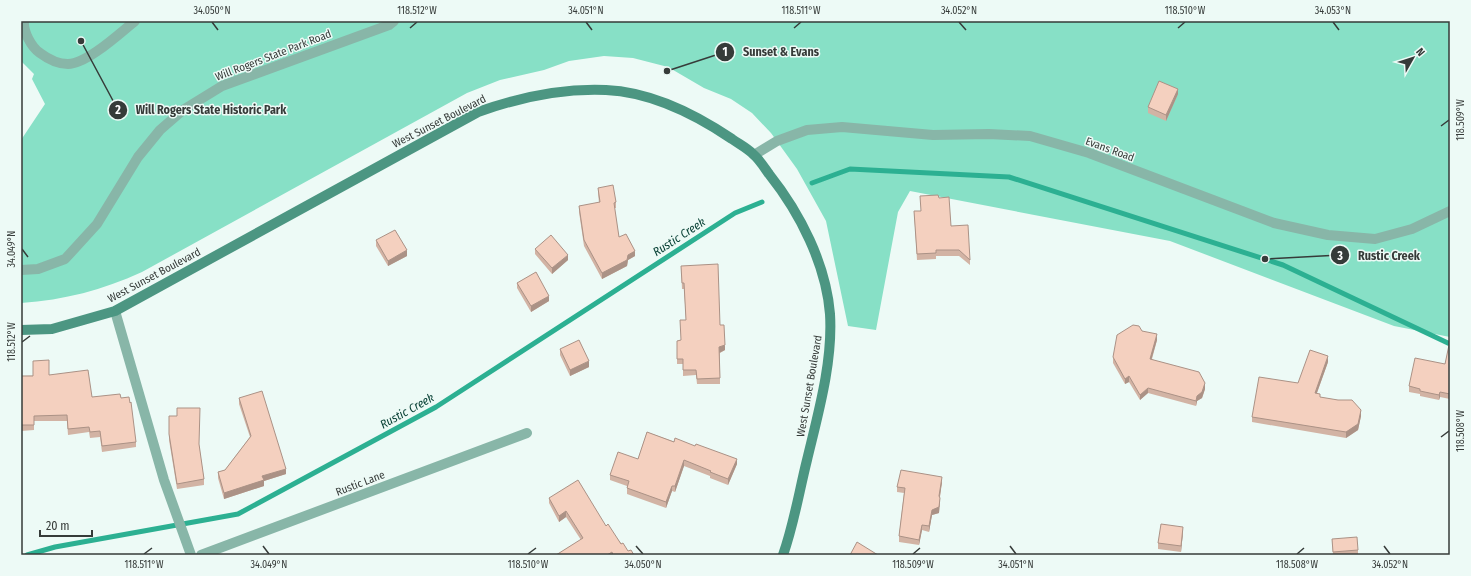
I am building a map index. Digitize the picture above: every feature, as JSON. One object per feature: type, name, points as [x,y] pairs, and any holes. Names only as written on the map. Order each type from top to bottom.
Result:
[{"type":"main road","name":"West Sunset Boulevard","points":[[21,330],[52,329],[115,311],[478,112],[508,101],[550,92],[607,90],[635,94],[668,104],[696,116],[754,155],[782,190],[796,211],[818,262],[827,292],[831,335],[827,367],[791,533],[783,555]]},
{"type":"street","points":[[24,21],[24,28],[36,50],[49,60],[69,64],[90,56],[135,21]]},
{"type":"street","name":"Will Rogers State Park Road","points":[[21,270],[38,270],[65,259],[97,224],[138,157],[160,130],[183,110],[222,86],[389,25],[394,21]]},
{"type":"street","name":"Evans Road","points":[[754,155],[777,141],[808,130],[842,127],[933,135],[989,134],[1030,136],[1089,153],[1274,223],[1328,235],[1375,239],[1412,228],[1450,211]]},
{"type":"street","points":[[115,311],[164,480],[191,555]]},
{"type":"street","name":"Rustic Lane","points":[[201,555],[527,433]]},
{"type":"green space","points":[[21,21],[1450,21],[1450,337],[1394,326],[1170,241],[910,191],[898,212],[876,330],[848,326],[826,221],[797,169],[771,133],[752,113],[731,99],[704,88],[668,67],[633,58],[604,56],[569,61],[544,70],[500,80],[467,93],[142,272],[98,289],[68,297],[21,303],[21,140],[45,104],[32,79],[34,74],[21,61]]},
{"type":"building","points":[[1159,81],[1178,89],[1166,115],[1148,107]]},
{"type":"building","points":[[613,185],[619,237],[626,234],[635,251],[628,255],[627,260],[602,273],[584,240],[579,206],[600,202],[598,188]]},
{"type":"building","points":[[938,195],[939,198],[949,197],[951,226],[968,225],[970,260],[959,250],[936,250],[936,253],[917,254],[914,211],[921,211],[920,196]]},
{"type":"building","points":[[395,230],[407,250],[388,261],[376,240]]},
{"type":"building","points":[[551,235],[568,255],[552,268],[535,249]]},
{"type":"building","points":[[718,264],[720,325],[724,325],[725,345],[719,347],[720,378],[697,379],[696,370],[683,370],[683,359],[677,359],[677,341],[681,340],[680,320],[686,320],[684,283],[682,283],[681,266]]},
{"type":"building","points":[[536,272],[549,296],[531,306],[517,283]]},
{"type":"building","points":[[1133,325],[1139,326],[1142,331],[1157,334],[1150,359],[1199,372],[1205,383],[1202,392],[1197,396],[1196,401],[1148,388],[1140,395],[1129,376],[1125,379],[1113,357],[1117,335]]},
{"type":"building","points":[[579,340],[589,361],[570,370],[560,349]]},
{"type":"building","points":[[1449,345],[1450,394],[1440,392],[1439,395],[1420,391],[1420,389],[1409,386],[1415,358],[1445,364]]},
{"type":"building","points":[[1310,350],[1328,356],[1315,393],[1320,394],[1320,397],[1338,400],[1352,400],[1361,410],[1358,424],[1346,432],[1252,417],[1259,377],[1298,383]]},
{"type":"building","points":[[49,360],[49,375],[88,370],[92,397],[120,394],[121,398],[129,397],[130,403],[131,402],[136,442],[102,446],[100,431],[90,432],[89,427],[68,429],[67,415],[34,416],[34,425],[21,425],[21,376],[33,376],[33,361]]},
{"type":"building","points":[[262,391],[286,469],[262,476],[264,480],[224,493],[218,472],[225,470],[251,436],[239,398]]},
{"type":"building","points":[[177,408],[200,408],[199,444],[204,479],[177,484],[169,434],[169,416],[177,416]]},
{"type":"building","points":[[647,432],[674,442],[675,438],[695,446],[696,444],[737,459],[728,479],[684,460],[675,486],[672,486],[666,502],[627,488],[629,481],[610,475],[618,452],[638,459]]},
{"type":"building","points":[[901,470],[942,477],[939,507],[932,510],[929,526],[922,525],[919,540],[899,536],[905,488],[897,487]]},
{"type":"building","points":[[578,480],[606,526],[608,524],[621,544],[623,543],[628,551],[631,550],[634,555],[613,555],[612,552],[607,555],[556,555],[583,538],[566,511],[559,516],[549,498]]},
{"type":"building","points":[[1161,524],[1183,527],[1181,546],[1158,543]]},
{"type":"building","points":[[1357,537],[1358,550],[1333,552],[1332,539]]},
{"type":"building","points":[[857,542],[878,555],[850,555]]},
{"type":"waterway","name":"Rustic Creek","points":[[812,183],[850,169],[1009,177],[1283,265],[1450,344]]},
{"type":"waterway","name":"Rustic Creek","points":[[27,555],[55,547],[238,514],[436,407],[735,213],[762,202]]},
{"type":"place","name":"Will Rogers State Historic Park","points":[[81,41]]},
{"type":"place","name":"Sunset & Evans","points":[[667,71]]},
{"type":"place","name":"Rustic Creek","points":[[1265,259]]}]
